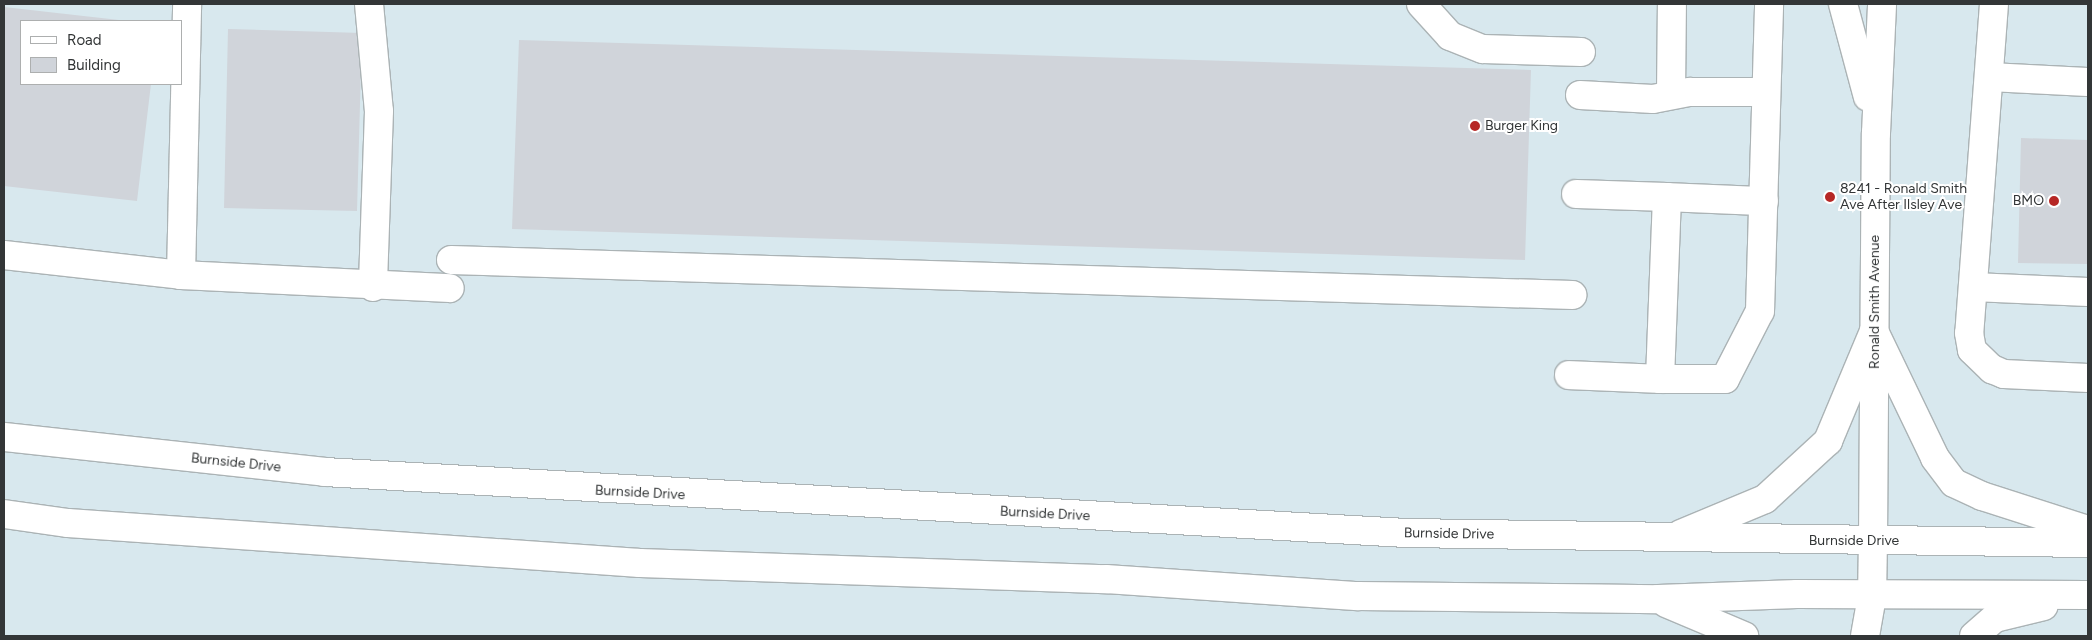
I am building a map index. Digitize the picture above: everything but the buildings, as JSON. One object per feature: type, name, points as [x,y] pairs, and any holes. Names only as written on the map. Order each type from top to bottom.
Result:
[{"type":"main road","points":[[181,276],[187,4]]},
{"type":"main road","points":[[368,4],[379,111],[373,287]]},
{"type":"main road","points":[[1422,4],[1450,36],[1483,49],[1581,52]]},
{"type":"main road","points":[[1670,94],[1672,4]]},
{"type":"main road","points":[[1569,375],[1660,379],[1725,379],[1760,311],[1769,4]]},
{"type":"main road","points":[[1843,4],[1853,29],[1876,133]]},
{"type":"main road","name":"Ronald Smith Avenue","points":[[1872,597],[1876,133],[1882,4]]},
{"type":"main road","points":[[1994,4],[1969,333],[1972,350],[1981,361],[2004,374],[2088,378]]},
{"type":"main road","points":[[1989,76],[2088,82]]},
{"type":"main road","points":[[1580,95],[1654,99],[1670,94],[1766,92]]},
{"type":"main road","points":[[1576,194],[1764,201]]},
{"type":"main road","points":[[1660,379],[1667,197]]},
{"type":"main road","points":[[4,255],[181,276],[373,287],[450,288]]},
{"type":"main road","points":[[451,260],[1572,295]]},
{"type":"main road","points":[[1973,287],[2088,292]]},
{"type":"main road","points":[[1874,331],[1935,458],[1954,483],[1982,496],[2088,530]]},
{"type":"main road","points":[[1670,539],[1765,499],[1828,441],[1874,331]]},
{"type":"main road","name":"Burnside Drive","points":[[4,437],[325,472],[589,490],[1405,534],[1670,539],[2088,543]]},
{"type":"main road","points":[[4,514],[68,523],[640,563],[1106,579],[1358,596],[1658,599],[1797,594],[1872,597],[2088,595]]},
{"type":"main road","points":[[1974,636],[1995,618],[2088,595]]},
{"type":"main road","points":[[1865,636],[1872,597]]},
{"type":"main road","points":[[1872,597],[1878,636]]},
{"type":"main road","points":[[1658,599],[1744,636]]},
{"type":"shaded area","points":[[4,4],[2088,4],[2088,636],[4,636]]},
{"type":"place","name":"Burger King","points":[[1475,126]]},
{"type":"place","name":"8241 - Ronald Smith Ave After Ilsley Ave","points":[[1830,197]]},
{"type":"place","name":"BMO","points":[[2054,201]]}]
